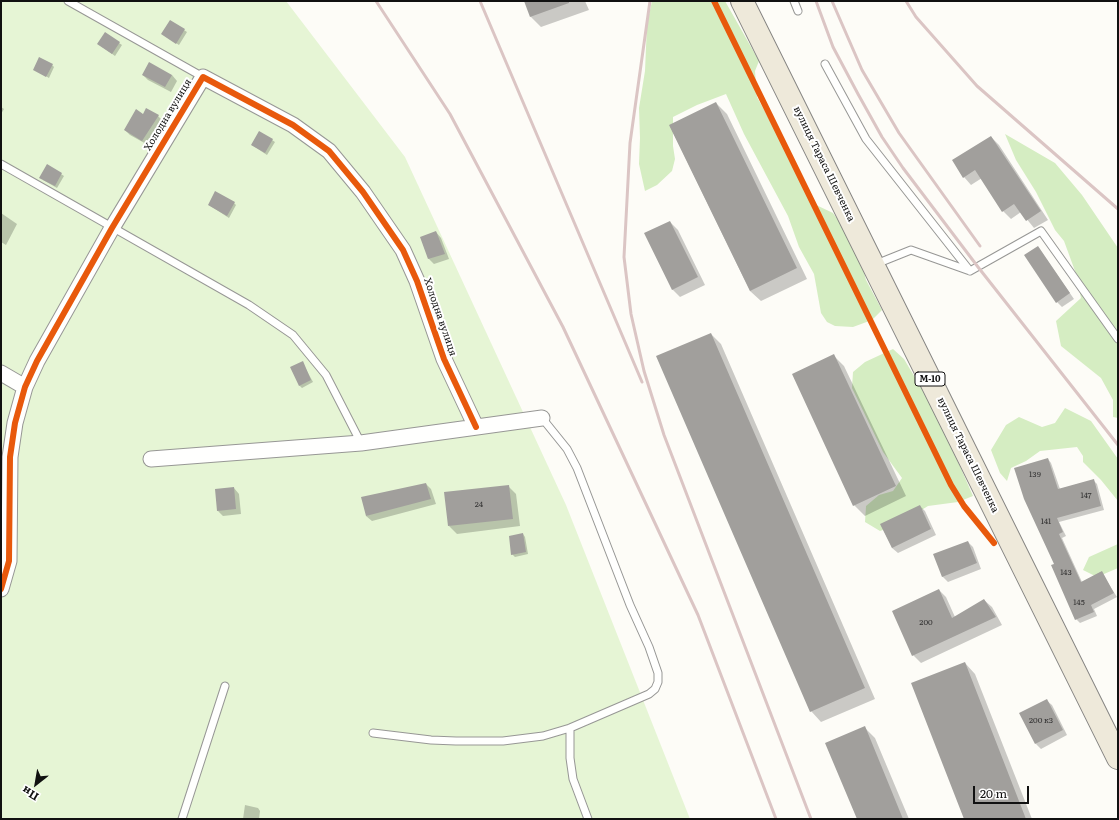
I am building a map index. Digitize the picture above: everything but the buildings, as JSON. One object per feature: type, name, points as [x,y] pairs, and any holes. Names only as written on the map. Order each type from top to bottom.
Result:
[{"type":"main road","name":"вулиця Тараса Шевченка","points":[[742,1],[1118,758]]},
{"type":"street","name":"Холодна вулиця","points":[[1,589],[9,561],[6,531],[10,457],[15,424],[25,387],[112,228],[203,77],[293,125],[329,151],[363,192],[403,250],[417,281],[444,360],[476,427]]},
{"type":"street","points":[[1,373],[25,387]]},
{"type":"street","points":[[151,459],[361,443],[542,418]]},
{"type":"lane","points":[[68,1],[203,77]]},
{"type":"lane","points":[[794,1],[798,11]]},
{"type":"lane","points":[[825,64],[866,139],[970,271]]},
{"type":"lane","points":[[1,164],[249,305],[293,335],[326,375],[361,443]]},
{"type":"lane","points":[[874,265],[911,250],[970,271],[1041,231],[1118,339]]},
{"type":"lane","points":[[373,733],[431,740],[503,741],[544,736],[570,728],[649,694],[655,689],[658,682],[658,673],[603,539],[577,468],[567,449],[542,418]]},
{"type":"lane","points":[[182,819],[225,686]]},
{"type":"lane","points":[[570,728],[570,758],[573,779],[588,819]]},
{"type":"green space","points":[[1,1],[286,1],[405,157],[566,505],[690,819],[1,819]]},
{"type":"green space","points":[[652,1],[725,1],[759,61],[755,71],[757,97],[786,150],[797,174],[814,204],[833,213],[858,248],[866,280],[882,310],[872,320],[853,327],[835,326],[827,322],[821,313],[814,274],[799,247],[788,216],[744,134],[726,94],[697,105],[673,117],[673,146],[675,159],[672,171],[657,185],[645,191],[639,164],[639,108],[645,71],[647,24]]},
{"type":"green space","points":[[1005,134],[1055,163],[1082,195],[1118,248],[1118,418],[1113,417],[1113,400],[1101,378],[1061,346],[1056,321],[1081,298],[1075,271],[1064,241],[1055,230],[1036,192],[1016,160]]},
{"type":"green space","points":[[893,349],[904,359],[926,396],[948,439],[973,496],[958,502],[928,506],[897,525],[880,531],[865,522],[866,506],[879,495],[893,491],[902,478],[883,452],[852,388],[853,372],[865,362]]},
{"type":"green space","points":[[1065,408],[1091,421],[1118,459],[1118,501],[1101,480],[1083,462],[1083,456],[1077,447],[1040,451],[1026,461],[1011,468],[1007,481],[1000,473],[991,450],[1006,425],[1019,417],[1042,427],[1055,423]]},
{"type":"green space","points":[[1118,544],[1118,568],[1097,577],[1083,570],[1089,557]]},
{"type":"railway","points":[[376,1],[450,114],[563,327],[698,615],[776,819]]},
{"type":"railway","points":[[480,1],[642,382]]},
{"type":"railway","points":[[650,1],[630,143],[624,257],[631,314],[644,371],[664,435],[811,819]]},
{"type":"railway","points":[[816,1],[833,47],[882,137],[903,168],[978,267],[1118,445]]},
{"type":"railway","points":[[832,1],[862,70],[899,133],[980,246]]},
{"type":"railway","points":[[906,1],[916,17],[977,86],[1118,209]]},
{"type":"cycle path","points":[[714,1],[951,485],[964,506],[994,543]]},
{"type":"cycle path","points":[[1,589],[9,561],[10,457],[15,423],[25,387],[37,361],[112,228],[203,77],[293,125],[329,151],[363,192],[403,250],[417,281],[444,359],[476,427]]}]
